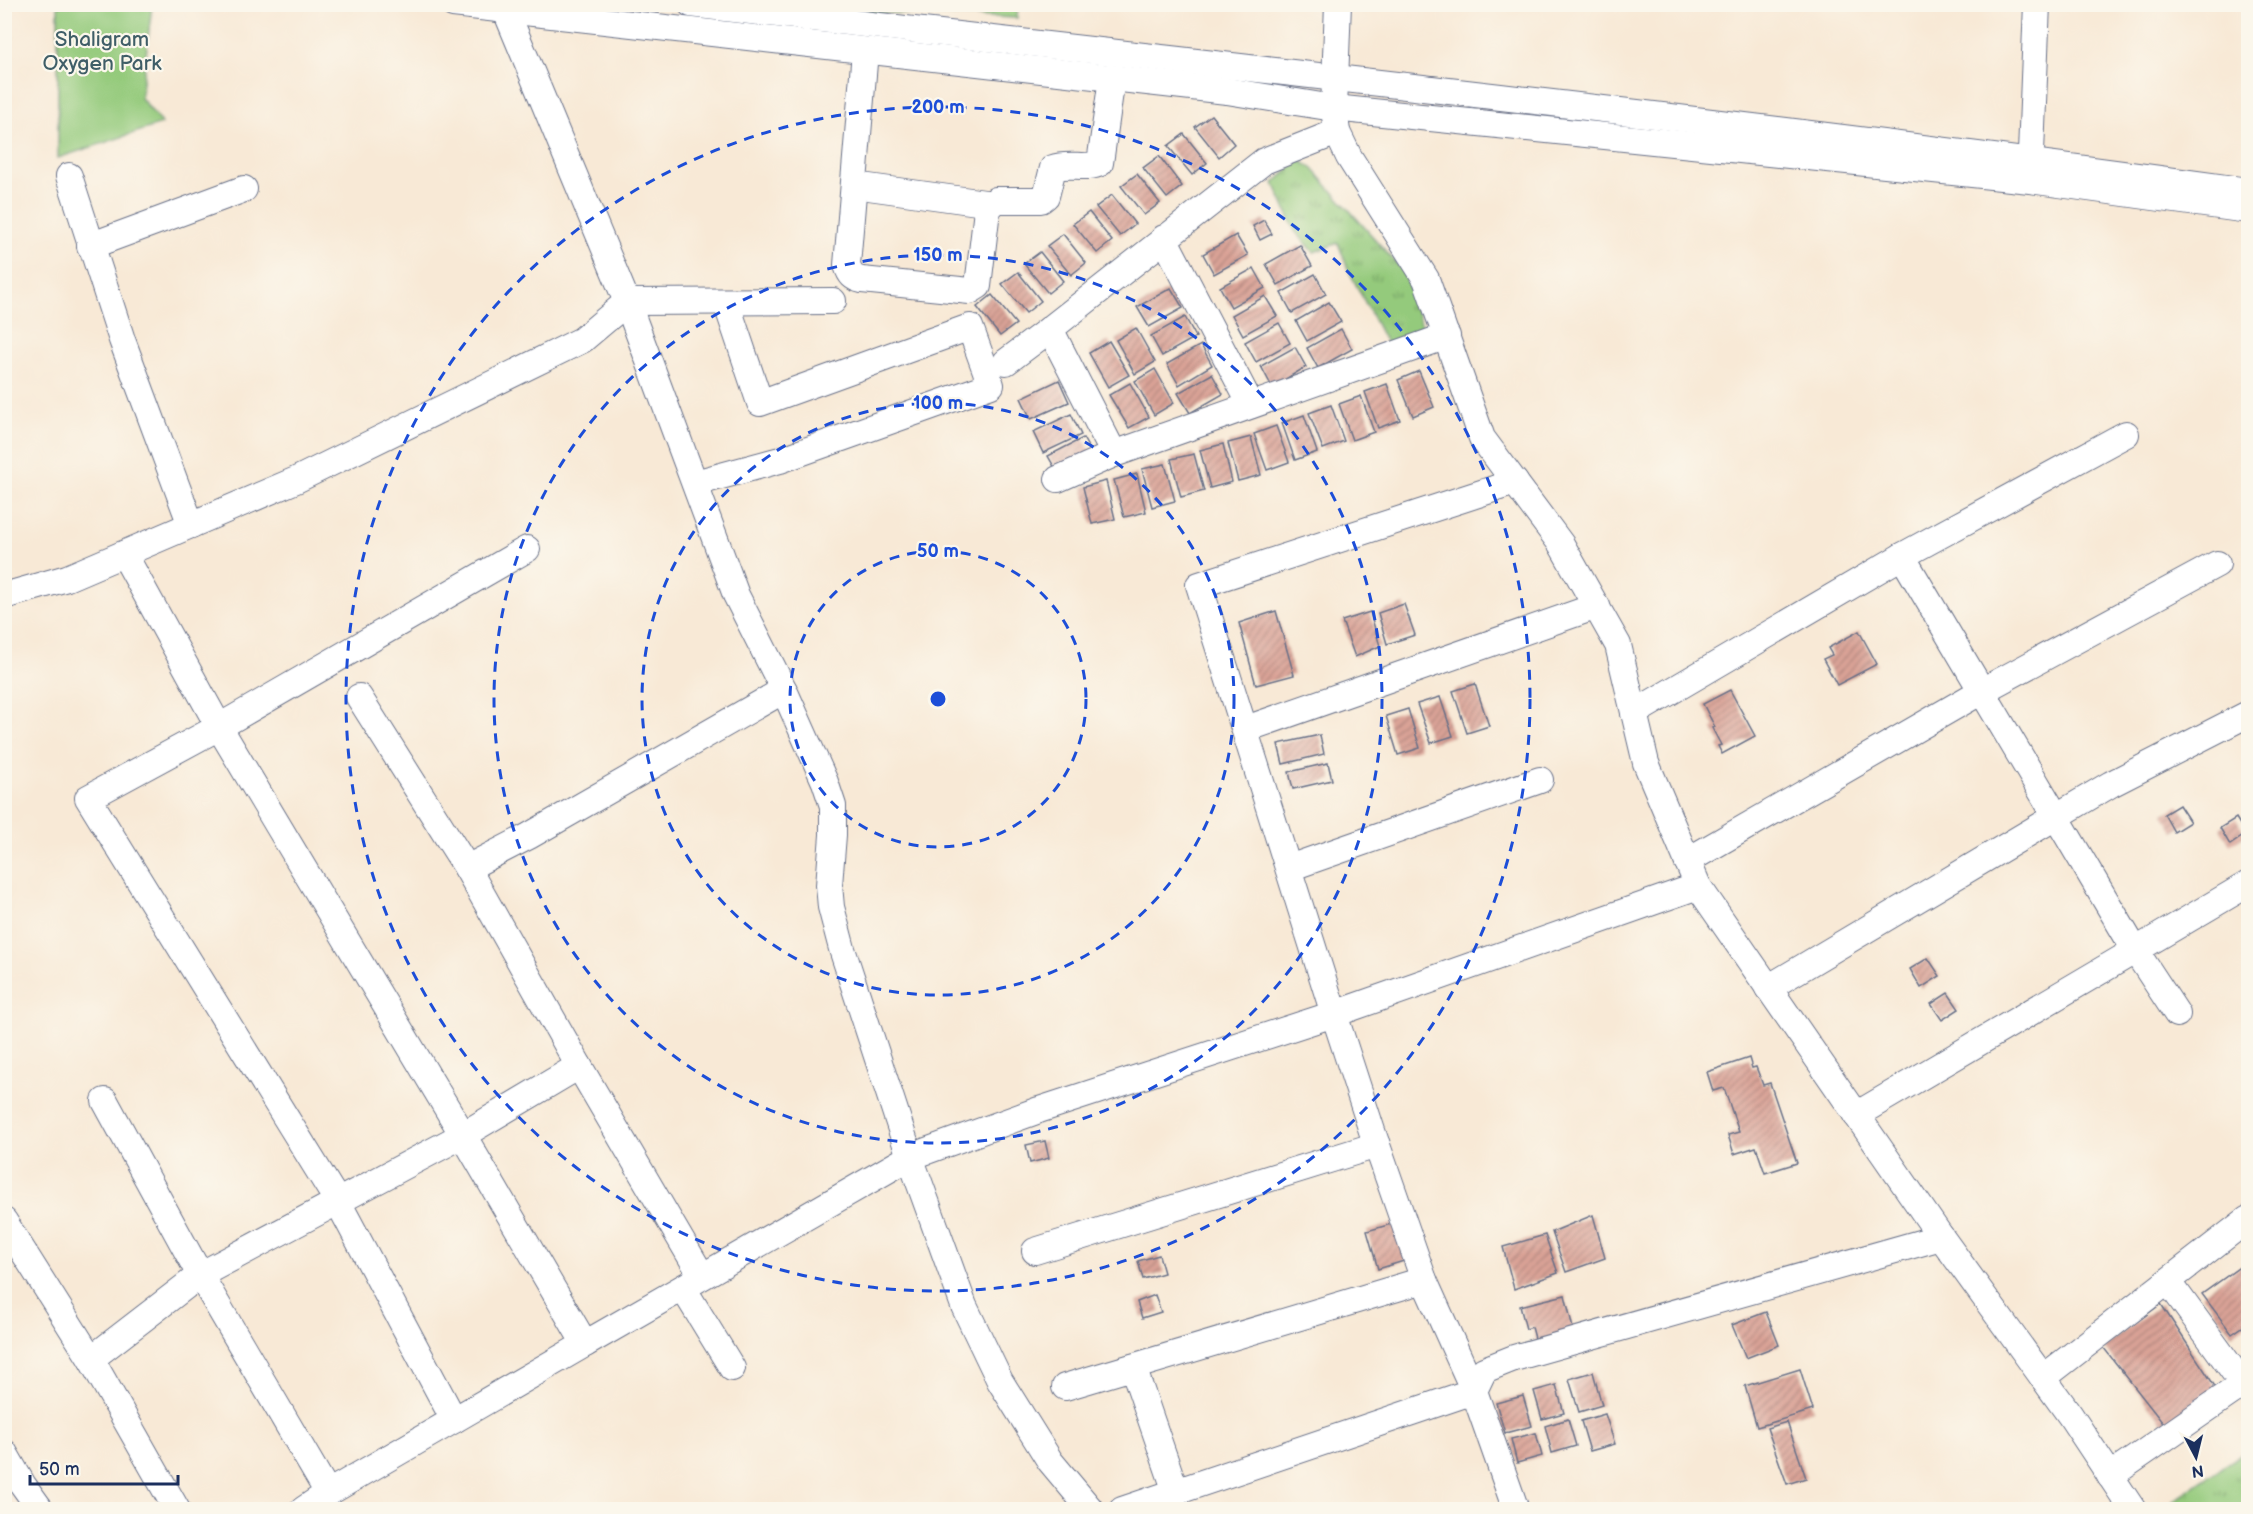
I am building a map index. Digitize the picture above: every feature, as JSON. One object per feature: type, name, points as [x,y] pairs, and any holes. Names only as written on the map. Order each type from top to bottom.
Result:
[{"type":"street","points":[[453,4],[506,8],[1227,91],[1336,120],[2030,170],[2248,191]]},
{"type":"street","points":[[691,4],[1335,78],[2030,170],[2248,210]]},
{"type":"street","points":[[1338,4],[1336,120],[1349,157],[1426,279],[1482,438],[1561,544],[1618,645],[1646,763],[1698,886],[2133,1509]]},
{"type":"street","points":[[2030,170],[2037,4]]},
{"type":"street","points":[[506,8],[627,302],[736,595],[784,690],[825,782],[833,806],[829,885],[831,907],[842,949],[910,1157],[964,1306],[1000,1381],[1050,1461],[1091,1509]]},
{"type":"street","points":[[865,51],[847,265],[850,274],[862,280],[970,291],[978,286],[987,210],[992,204],[996,200],[1041,200],[1046,196],[1053,168],[1062,165],[1094,166],[1100,163],[1112,78]]},
{"type":"street","points":[[1006,362],[1264,161],[1336,120]]},
{"type":"street","points":[[69,176],[122,340],[191,525]]},
{"type":"street","points":[[854,186],[992,204]]},
{"type":"street","points":[[90,246],[244,189]]},
{"type":"street","points":[[1164,238],[1251,405]]},
{"type":"street","points":[[4,596],[67,578],[296,480],[582,340],[627,302],[833,301]]},
{"type":"street","points":[[695,483],[780,460],[991,385],[970,327],[760,403],[726,302]]},
{"type":"street","points":[[1050,329],[1114,454]]},
{"type":"street","points":[[1058,479],[1114,454],[1447,336]]},
{"type":"street","points":[[1634,713],[1902,556],[2127,434]]},
{"type":"street","points":[[1515,482],[1199,585],[1377,1145],[1425,1280],[1474,1391],[1516,1509]]},
{"type":"street","points":[[454,1420],[338,1202],[88,798],[219,727],[527,549]]},
{"type":"street","points":[[124,554],[219,727],[585,1344]]},
{"type":"street","points":[[1902,556],[1980,692],[2135,950],[2177,1014]]},
{"type":"street","points":[[1687,861],[1980,692],[2217,564]]},
{"type":"street","points":[[1246,729],[1597,606]]},
{"type":"street","points":[[467,868],[530,836],[784,690]]},
{"type":"street","points":[[359,697],[467,868],[579,1066],[692,1282],[732,1368]]},
{"type":"street","points":[[1768,988],[2111,784],[2248,714]]},
{"type":"street","points":[[1289,868],[1540,780]]},
{"type":"street","points":[[1856,1114],[2248,884]]},
{"type":"street","points":[[303,1509],[910,1157],[1039,1110],[1334,1014],[1698,886]]},
{"type":"street","points":[[91,1359],[200,1275],[463,1136],[579,1066]]},
{"type":"street","points":[[105,1101],[200,1275],[328,1493]]},
{"type":"street","points":[[1035,1251],[1377,1145]]},
{"type":"street","points":[[2043,1378],[2248,1219]]},
{"type":"street","points":[[4,1221],[91,1359],[177,1509]]},
{"type":"street","points":[[1122,1509],[1474,1391],[1484,1370],[1514,1358],[1941,1237]]},
{"type":"street","points":[[1065,1388],[1425,1280]]},
{"type":"street","points":[[2110,1476],[2243,1384],[2168,1281]]},
{"type":"street","points":[[1133,1367],[1176,1492]]},
{"type":"street","points":[[4,1452],[23,1485],[41,1509]]},
{"type":"green space","points":[[770,4],[1018,5],[1017,18],[770,8]]},
{"type":"green space","name":"Shaligram Oxygen Park","points":[[58,5],[152,5],[141,98],[162,124],[58,158]]},
{"type":"green space","points":[[1300,160],[1313,169],[1404,272],[1422,326],[1388,347],[1348,269],[1338,243],[1314,252],[1295,231],[1274,183]]},
{"type":"green space","points":[[2248,1449],[2248,1509],[2179,1509],[2173,1501]]},
{"type":"building","points":[[1211,115],[1234,144],[1219,157],[1195,127]]},
{"type":"building","points":[[1184,134],[1207,163],[1192,175],[1168,146]]},
{"type":"building","points":[[1159,156],[1182,186],[1167,198],[1143,168]]},
{"type":"building","points":[[1137,174],[1160,203],[1144,215],[1121,186]]},
{"type":"building","points":[[1112,195],[1135,224],[1120,236],[1096,207]]},
{"type":"building","points":[[1089,212],[1112,241],[1097,253],[1073,224]]},
{"type":"building","points":[[1264,220],[1272,234],[1260,240],[1253,226]]},
{"type":"building","points":[[1063,234],[1086,263],[1071,275],[1047,246]]},
{"type":"building","points":[[1236,235],[1248,255],[1214,274],[1203,254]]},
{"type":"building","points":[[1300,245],[1312,266],[1278,285],[1266,264]]},
{"type":"building","points":[[1040,252],[1063,281],[1048,293],[1024,264]]},
{"type":"building","points":[[1254,268],[1265,288],[1231,307],[1220,287]]},
{"type":"building","points":[[1018,272],[1041,301],[1026,313],[1002,284]]},
{"type":"building","points":[[1315,274],[1326,294],[1292,313],[1281,293]]},
{"type":"building","points":[[1171,288],[1183,308],[1149,327],[1137,307]]},
{"type":"building","points":[[992,295],[1016,324],[1000,336],[977,307]]},
{"type":"building","points":[[1265,296],[1277,316],[1243,335],[1232,315]]},
{"type":"building","points":[[1329,302],[1341,322],[1307,341],[1296,321]]},
{"type":"building","points":[[1185,317],[1196,337],[1162,356],[1151,336]]},
{"type":"building","points":[[1279,323],[1290,343],[1256,362],[1245,342]]},
{"type":"building","points":[[1136,328],[1155,362],[1135,374],[1116,340]]},
{"type":"building","points":[[1341,329],[1352,349],[1318,368],[1307,348]]},
{"type":"building","points":[[1109,341],[1129,375],[1108,387],[1089,353]]},
{"type":"building","points":[[1201,345],[1212,365],[1179,385],[1167,364]]},
{"type":"building","points":[[1295,347],[1306,367],[1272,387],[1261,366]]},
{"type":"building","points":[[1155,369],[1174,403],[1154,415],[1135,381]]},
{"type":"building","points":[[1419,371],[1434,407],[1413,416],[1398,380]]},
{"type":"building","points":[[1212,374],[1223,394],[1190,413],[1178,393]]},
{"type":"building","points":[[1059,380],[1069,402],[1031,419],[1021,398]]},
{"type":"building","points":[[1130,383],[1149,417],[1129,428],[1109,395]]},
{"type":"building","points":[[1387,384],[1400,420],[1378,428],[1365,392]]},
{"type":"building","points":[[1361,396],[1374,432],[1352,440],[1339,404]]},
{"type":"building","points":[[1331,405],[1344,441],[1323,449],[1309,413]]},
{"type":"building","points":[[1071,414],[1081,435],[1043,453],[1033,432]]},
{"type":"building","points":[[1304,415],[1317,452],[1295,460],[1282,423]]},
{"type":"building","points":[[1276,426],[1289,462],[1267,470],[1254,434]]},
{"type":"building","points":[[1251,437],[1261,475],[1238,481],[1228,443]]},
{"type":"building","points":[[1083,438],[1094,458],[1060,477],[1048,456]]},
{"type":"building","points":[[1223,444],[1232,482],[1210,488],[1200,450]]},
{"type":"building","points":[[1194,454],[1204,491],[1181,497],[1171,459]]},
{"type":"building","points":[[1165,464],[1175,501],[1152,507],[1142,469]]},
{"type":"building","points":[[1137,474],[1146,512],[1124,517],[1114,480]]},
{"type":"building","points":[[1106,481],[1115,519],[1092,524],[1083,487]]},
{"type":"building","points":[[1404,604],[1415,635],[1387,644],[1378,613]]},
{"type":"building","points":[[1276,611],[1294,675],[1256,685],[1239,623]]},
{"type":"building","points":[[1370,612],[1380,646],[1355,657],[1342,621]]},
{"type":"building","points":[[1859,631],[1877,664],[1837,685],[1823,659],[1832,655],[1828,648]]},
{"type":"building","points":[[1475,684],[1489,726],[1467,733],[1453,691]]},
{"type":"building","points":[[1730,690],[1755,736],[1722,754],[1718,746],[1721,745],[1712,728],[1715,727],[1703,704]]},
{"type":"building","points":[[1440,697],[1453,736],[1431,743],[1417,704]]},
{"type":"building","points":[[1408,709],[1420,748],[1398,755],[1386,716]]},
{"type":"building","points":[[1320,735],[1324,754],[1283,764],[1278,744]]},
{"type":"building","points":[[1328,763],[1332,780],[1293,789],[1289,772]]},
{"type":"building","points":[[2179,805],[2190,822],[2174,832],[2164,814]]},
{"type":"building","points":[[2236,818],[2246,834],[2230,845],[2220,828]]},
{"type":"building","points":[[1928,958],[1940,976],[1921,988],[1910,969]]},
{"type":"building","points":[[1948,993],[1959,1009],[1942,1020],[1931,1004]]},
{"type":"building","points":[[1749,1058],[1752,1068],[1756,1067],[1763,1085],[1770,1083],[1797,1163],[1765,1173],[1756,1147],[1734,1154],[1728,1135],[1739,1132],[1724,1088],[1713,1091],[1707,1072]]},
{"type":"building","points":[[1045,1141],[1049,1158],[1030,1163],[1026,1145]]},
{"type":"building","points":[[1593,1215],[1605,1258],[1566,1272],[1552,1232]]},
{"type":"building","points":[[1395,1223],[1407,1260],[1378,1269],[1367,1231]]},
{"type":"building","points":[[1545,1235],[1558,1273],[1514,1289],[1503,1247]]},
{"type":"building","points":[[1159,1255],[1164,1273],[1143,1279],[1138,1261]]},
{"type":"building","points":[[2248,1261],[2248,1323],[2232,1334],[2202,1294]]},
{"type":"building","points":[[1155,1295],[1161,1312],[1142,1318],[1137,1302]]},
{"type":"building","points":[[1565,1295],[1575,1337],[1537,1346],[1532,1327],[1526,1329],[1520,1306]]},
{"type":"building","points":[[2161,1304],[2218,1391],[2166,1427],[2103,1347]]},
{"type":"building","points":[[1766,1312],[1779,1345],[1746,1358],[1732,1325]]},
{"type":"building","points":[[1800,1369],[1813,1410],[1757,1427],[1745,1386]]},
{"type":"building","points":[[1593,1372],[1602,1405],[1579,1412],[1569,1379]]},
{"type":"building","points":[[1556,1385],[1564,1413],[1542,1419],[1534,1391]]},
{"type":"building","points":[[1523,1396],[1532,1426],[1505,1433],[1496,1403]]},
{"type":"building","points":[[1605,1414],[1615,1444],[1590,1451],[1581,1421]]},
{"type":"building","points":[[1568,1419],[1576,1446],[1552,1453],[1545,1426]]},
{"type":"building","points":[[1787,1422],[1806,1478],[1787,1484],[1767,1428]]},
{"type":"building","points":[[1536,1433],[1542,1456],[1517,1463],[1511,1439]]}]
